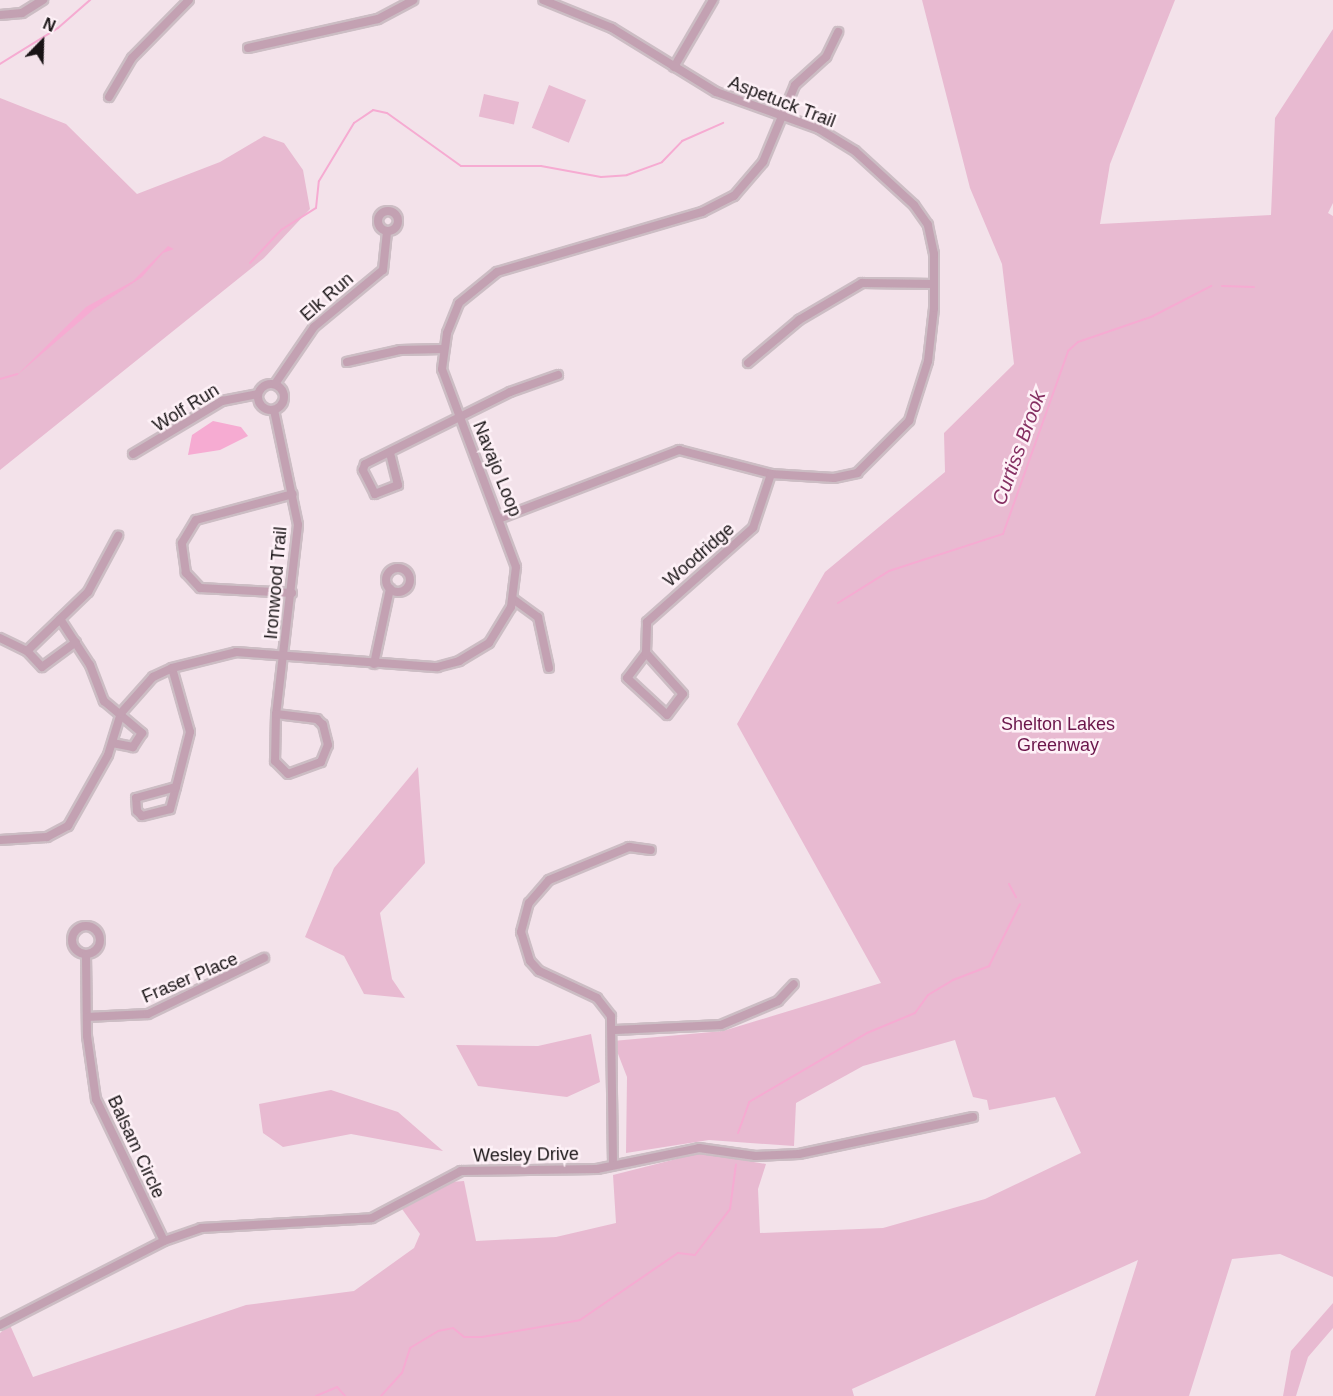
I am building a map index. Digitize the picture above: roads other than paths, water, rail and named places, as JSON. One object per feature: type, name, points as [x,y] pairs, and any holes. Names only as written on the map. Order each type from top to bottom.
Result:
[{"type":"street","points":[[0,15],[22,13],[43,0]]},
{"type":"street","points":[[110,97],[132,58],[189,0]]},
{"type":"street","points":[[248,48],[378,19],[412,0]]},
{"type":"street","name":"Aspetuck Trail","points":[[501,518],[679,450],[771,474],[849,476],[902,432],[928,361],[934,284],[932,239],[914,205],[837,139],[783,116],[716,92],[612,28],[543,0]]},
{"type":"street","points":[[674,67],[713,0]]},
{"type":"street","name":"Navajo Loop","points":[[0,840],[47,837],[68,826],[112,743],[121,713],[153,676],[172,668],[236,652],[284,653],[420,668],[459,661],[493,638],[513,599],[516,560],[446,384],[443,349],[459,303],[490,275],[702,212],[734,196],[763,162],[795,86],[826,57],[838,32]]},
{"type":"street","name":"Elk Run","points":[[274,384],[314,327],[383,270],[387,231]]},
{"type":"street","points":[[748,363],[800,320],[862,282],[934,284]]},
{"type":"street","points":[[347,362],[387,352],[443,349]]},
{"type":"street","points":[[390,453],[398,485],[375,494],[363,470],[390,453],[459,417],[558,375]]},
{"type":"street","points":[[274,384],[284,395],[274,410],[263,408],[257,394],[264,385],[274,384]]},
{"type":"street","name":"Wolf Run","points":[[133,454],[222,401],[257,394]]},
{"type":"street","name":"Ironwood Trail","points":[[274,410],[298,525],[292,593],[276,714]]},
{"type":"street","name":"Woodridge","points":[[646,653],[649,618],[753,528],[771,474]]},
{"type":"street","points":[[292,494],[202,517],[190,526],[182,543],[186,573],[200,588],[292,593]]},
{"type":"street","points":[[27,651],[88,592],[118,536]]},
{"type":"street","points":[[374,664],[390,589]]},
{"type":"street","points":[[513,599],[532,608],[538,618],[549,668]]},
{"type":"street","points":[[60,619],[76,642],[104,701],[142,733],[133,747],[112,743]]},
{"type":"street","points":[[0,638],[27,651],[32,661],[49,666],[76,642]]},
{"type":"street","points":[[646,653],[681,690],[681,702],[667,715],[627,678],[646,653]]},
{"type":"street","points":[[172,668],[190,732],[176,787],[170,809],[142,816],[137,811],[136,798],[176,787]]},
{"type":"street","points":[[276,714],[316,719],[323,725],[328,745],[321,762],[300,773],[280,771],[275,761],[276,714]]},
{"type":"street","points":[[613,1164],[615,1030],[597,998],[553,980],[530,961],[523,918],[549,880],[629,847],[651,850]]},
{"type":"street","name":"Balsam Circle","points":[[86,955],[87,1017],[96,1099],[164,1241]]},
{"type":"street","name":"Fraser Place","points":[[87,1017],[148,1014],[264,958]]},
{"type":"street","points":[[615,1030],[721,1025],[778,1001],[794,984]]},
{"type":"street","name":"Wesley Drive","points":[[0,1325],[164,1241],[201,1228],[372,1218],[461,1171],[597,1169],[699,1148],[755,1156],[799,1154],[973,1117]]},
{"type":"waterway","points":[[0,64],[58,28],[90,0]]},
{"type":"waterway","points":[[250,263],[281,230],[316,208],[319,181],[354,123],[373,110],[387,113],[461,166],[541,166],[601,177],[627,175],[662,162],[682,141],[723,123]]},
{"type":"waterway","name":"Curtiss Brook","points":[[838,603],[889,571],[1003,534],[1068,351],[1078,342],[1151,317],[1211,286]]},
{"type":"waterway","name":"Curtiss Brook","points":[[1222,286],[1254,287]]},
{"type":"waterway","points":[[0,379],[17,374]]},
{"type":"waterway","points":[[1009,884],[1016,897]]},
{"type":"waterway","points":[[738,1133],[749,1102],[867,1033],[915,1013],[928,995],[953,980],[989,966],[1020,904]]},
{"type":"waterway","points":[[381,1396],[402,1373],[410,1348],[438,1331],[453,1328],[464,1337],[482,1337],[580,1320],[678,1253],[695,1255],[730,1209],[736,1164]]},
{"type":"waterway","points":[[316,1396],[337,1387],[345,1396]]},
{"type":"park label","name":"Shelton Lakes Greenway","points":[[1058,735]]}]
